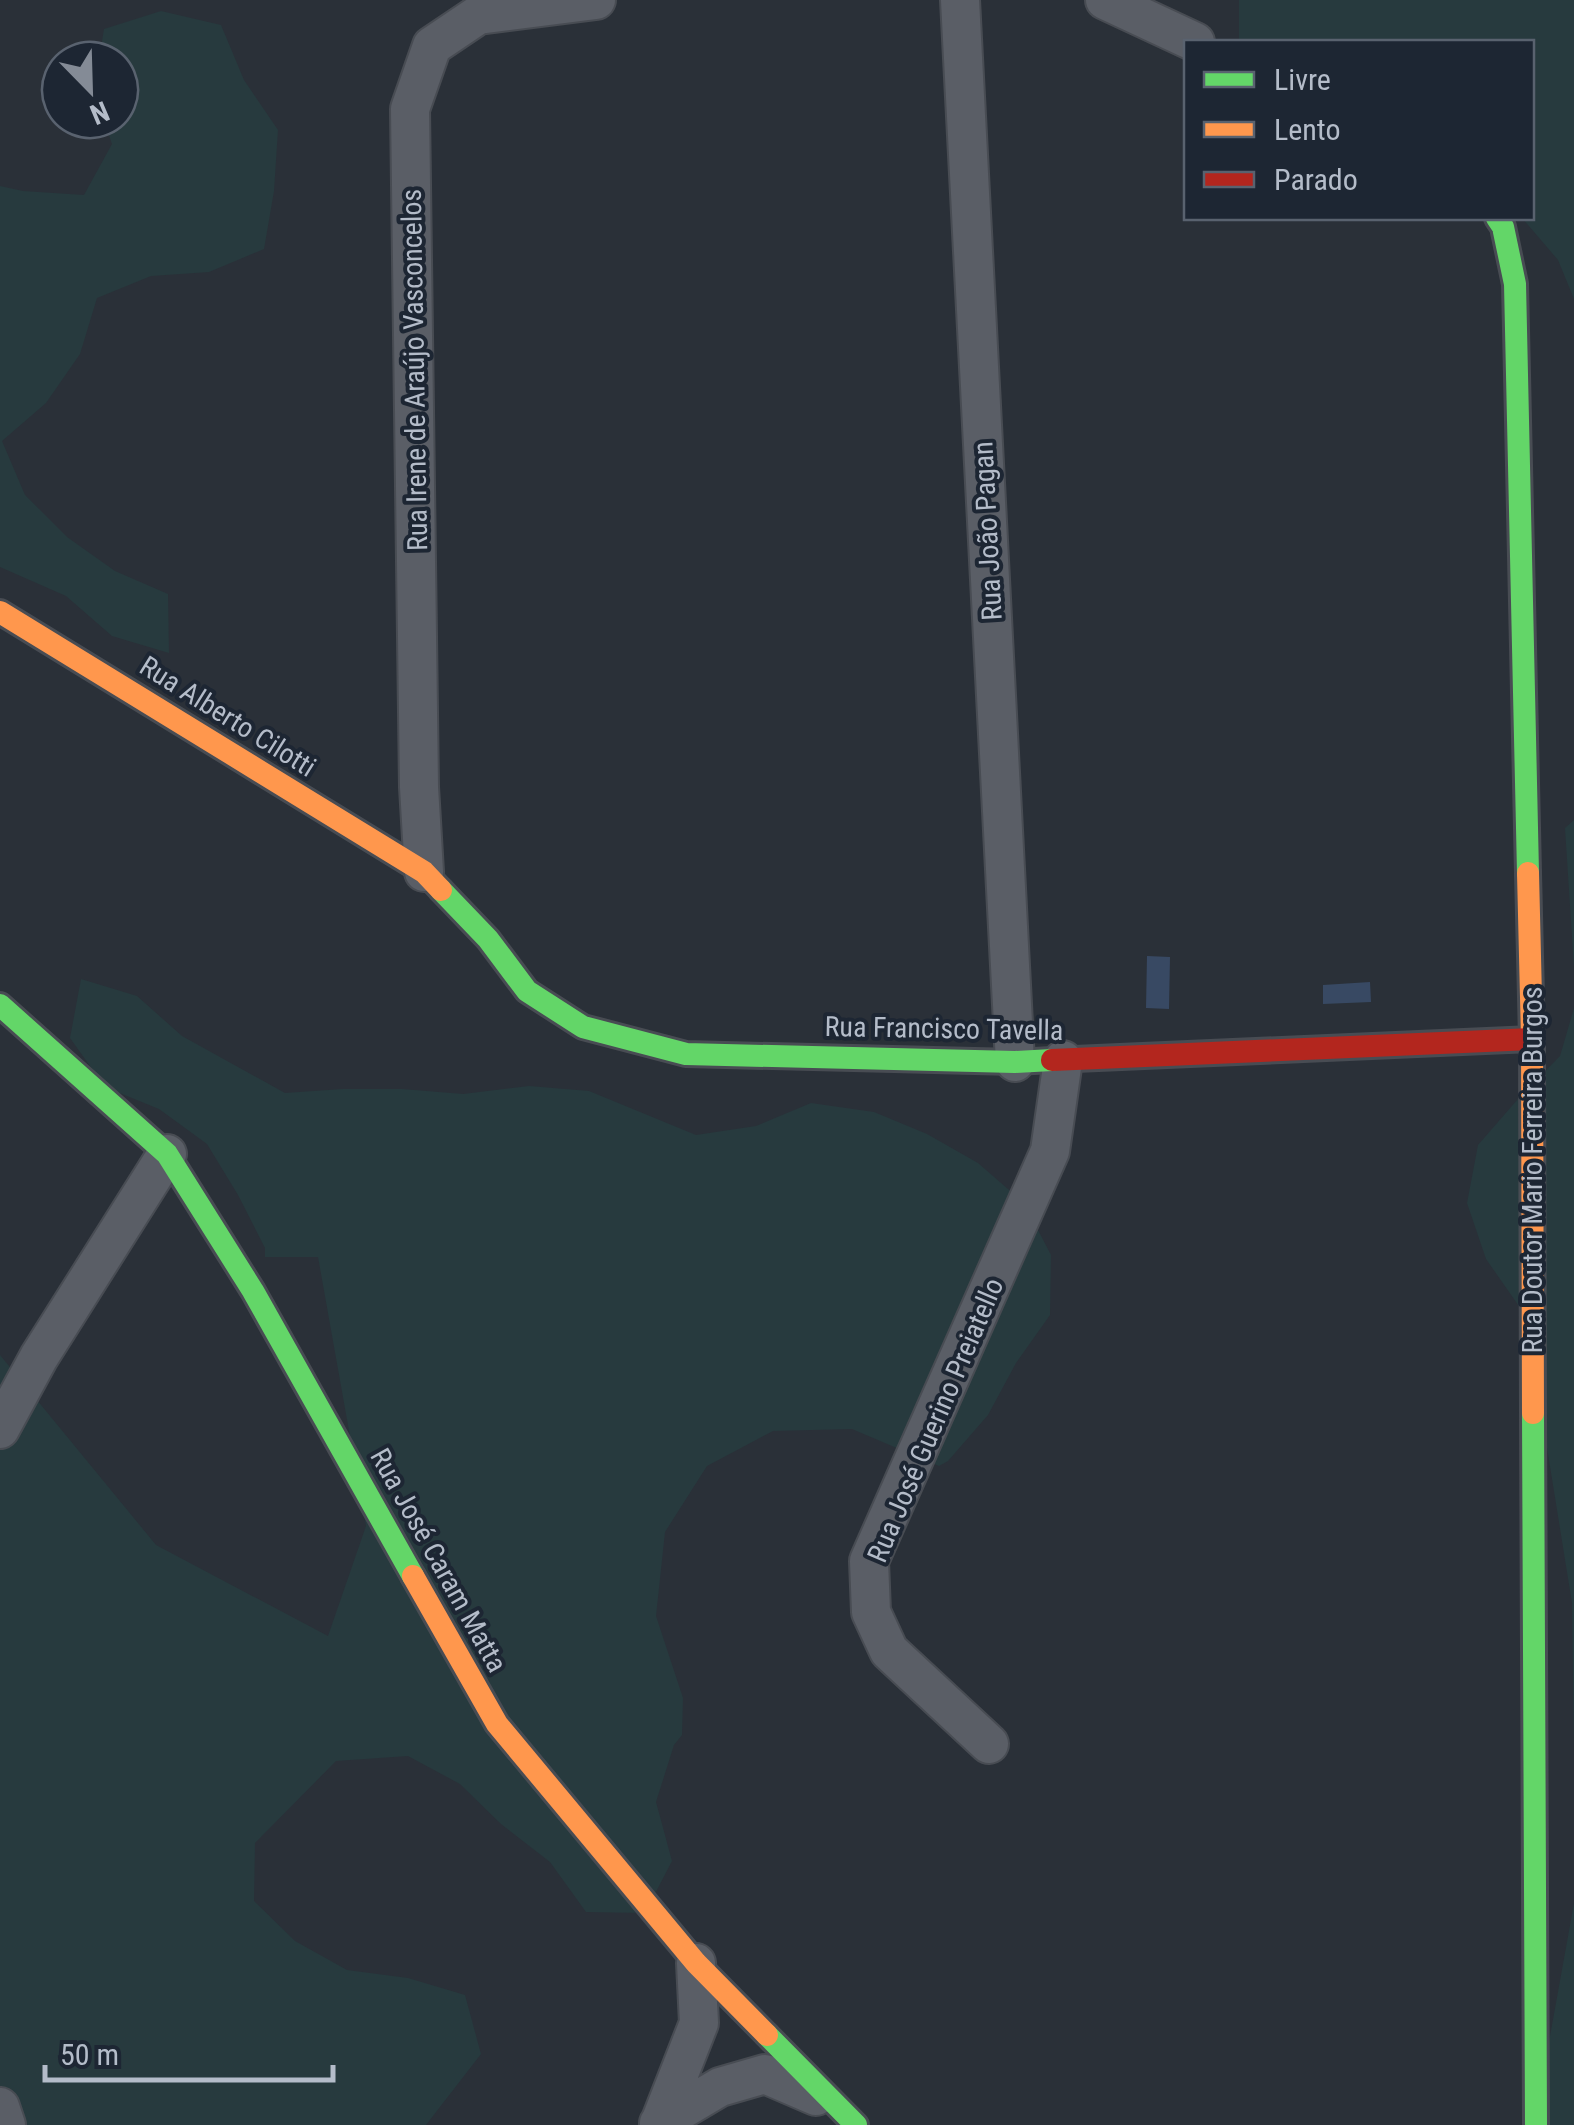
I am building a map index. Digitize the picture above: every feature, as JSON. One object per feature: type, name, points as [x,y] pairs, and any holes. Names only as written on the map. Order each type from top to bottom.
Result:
[{"type":"street","name":"Rua Irene de Araújo Vasconcelos","points":[[424,872],[419,787],[410,109],[432,46],[478,16],[596,0]]},
{"type":"street","name":"Rua João Pagan","points":[[960,0],[1015,1062]]},
{"type":"street","points":[[1105,0],[1191,40]]},
{"type":"street","name":"Rua Doutor Mario Ferreira Burgos","points":[[1498,220],[1515,284],[1532,1040],[1536,2125]]},
{"type":"street","name":"Rua Alberto Cilotti","points":[[0,612],[424,872]]},
{"type":"street","name":"Rua Francisco Tavella","points":[[424,872],[488,939],[527,991],[583,1027],[686,1054],[1015,1062],[1532,1040]]},
{"type":"street","name":"Rua José Caram Matta","points":[[0,1005],[167,1154],[253,1291],[497,1724],[696,1963],[845,2114]]},
{"type":"street","name":"Rua José Guerino Preiatello","points":[[988,1744],[889,1650],[871,1612],[869,1561],[1050,1152],[1063,1060]]},
{"type":"street","points":[[0,1429],[39,1357],[167,1154]]},
{"type":"street","points":[[659,2124],[699,2022],[696,1963]]},
{"type":"street","points":[[659,2124],[720,2088],[765,2074],[845,2114]]},
{"type":"street","points":[[0,2107],[6,2125]]},
{"type":"green space","points":[[1239,0],[1574,0],[1574,299],[1558,260],[1524,220],[1534,220],[1534,40],[1239,40]]},
{"type":"green space","points":[[161,11],[221,25],[244,80],[278,130],[274,191],[264,249],[209,272],[151,276],[97,298],[80,354],[46,403],[2,441],[25,495],[67,537],[115,571],[168,594],[169,653],[112,636],[66,596],[0,567],[0,186],[84,195],[111,140],[140,140],[140,40],[102,40],[104,29]]},
{"type":"green space","points":[[1574,820],[1574,968],[1565,828]]},
{"type":"green space","points":[[81,979],[137,996],[182,1036],[285,1093],[402,1089],[463,1094],[529,1086],[589,1091],[696,1135],[756,1126],[811,1103],[874,1112],[927,1134],[978,1163],[1024,1203],[1051,1255],[1050,1315],[1016,1363],[988,1415],[948,1461],[939,1466],[852,1429],[773,1431],[707,1466],[665,1532],[656,1616],[683,1698],[682,1735],[674,1745],[656,1802],[672,1861],[645,1913],[586,1912],[550,1862],[501,1824],[460,1784],[408,1756],[336,1761],[255,1843],[254,1901],[295,1941],[347,1970],[408,1978],[465,1995],[481,2054],[426,2125],[0,2125],[0,1355],[156,1545],[328,1636],[366,1526],[318,1257],[265,1257],[265,1248],[238,1195],[207,1144],[159,1109],[105,1087],[70,1038]]},
{"type":"green space","points":[[1574,1008],[1574,1750],[1572,1603],[1521,1309],[1486,1259],[1467,1203],[1478,1145],[1560,1056]]},
{"type":"green space","points":[[1574,1903],[1574,2125],[1534,2125]]},
{"type":"water","points":[[1147,956],[1170,957],[1169,1009],[1146,1008]]},
{"type":"water","points":[[1370,982],[1371,1002],[1323,1004],[1323,985]]},
{"type":"traffic: fast","points":[[1498,220],[1515,284],[1528,873]]},
{"type":"traffic: fast","points":[[441,890],[488,939],[527,991],[583,1027],[686,1054],[1052,1060]]},
{"type":"traffic: fast","points":[[0,1005],[167,1154],[253,1291],[413,1576]]},
{"type":"traffic: fast","points":[[1533,1413],[1536,2125]]},
{"type":"traffic: fast","points":[[767,2035],[856,2125]]},
{"type":"traffic: slow","points":[[0,612],[424,872],[441,890]]},
{"type":"traffic: slow","points":[[1528,873],[1533,1413]]},
{"type":"traffic: slow","points":[[413,1576],[497,1724],[696,1963],[767,2035]]},
{"type":"traffic: jam","points":[[1052,1060],[1532,1039]]}]
